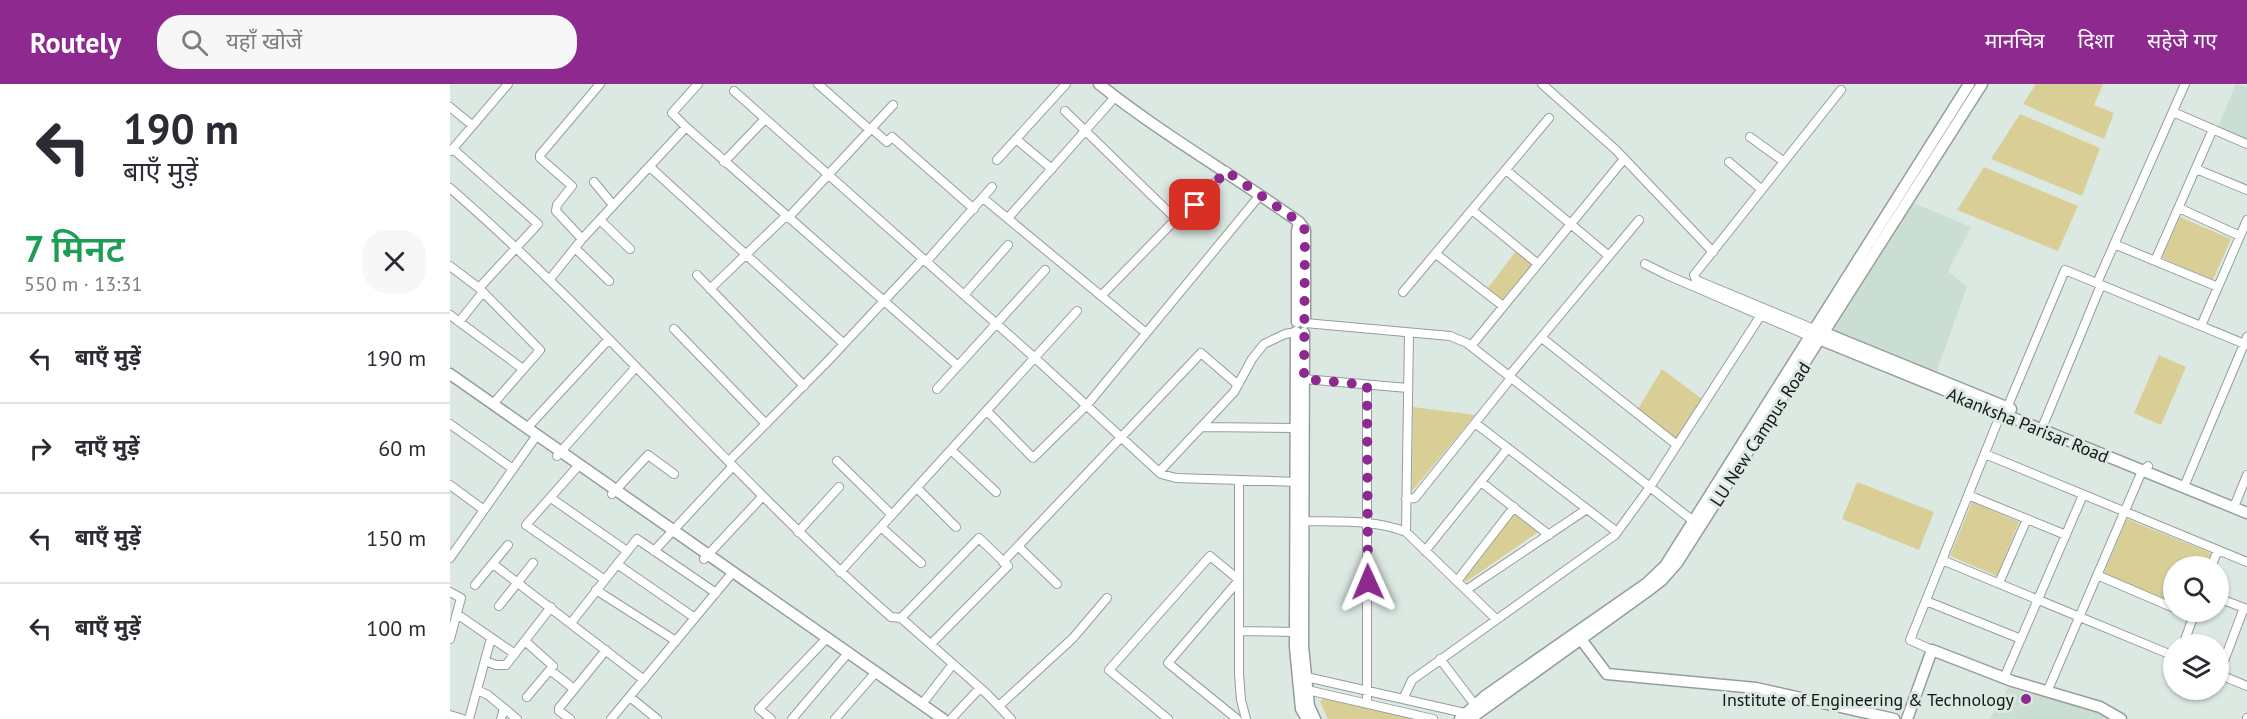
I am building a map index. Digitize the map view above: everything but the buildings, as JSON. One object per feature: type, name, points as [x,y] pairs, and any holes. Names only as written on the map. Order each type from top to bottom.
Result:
[{"type":"street","points":[[459,322],[481,290],[537,226],[537,222],[452,151],[508,84]]},
{"type":"street","points":[[582,239],[556,211],[557,205],[572,186],[540,159],[600,84]]},
{"type":"street","points":[[698,84],[672,113],[724,162],[958,366]]},
{"type":"street","points":[[818,84],[886,142],[892,137],[974,209]]},
{"type":"street","points":[[997,160],[1066,84]]},
{"type":"street","points":[[1099,84],[1165,135],[1226,171],[1299,222],[1297,231],[1300,328],[1304,379],[1295,632],[1302,676],[1301,709],[1306,719]]},
{"type":"street","points":[[1542,84],[1624,159],[1713,252]]},
{"type":"street","name":"LU New Campus Road","points":[[1469,715],[1578,636],[1662,580],[1817,334],[1968,84]]},
{"type":"street","name":"LU New Campus Road","points":[[1817,334],[1982,84]]},
{"type":"street","points":[[2044,423],[2114,244],[2185,84]]},
{"type":"street","points":[[1817,334],[1696,280],[1694,275],[1841,90]]},
{"type":"street","points":[[734,91],[996,323],[1159,472],[1176,478],[1300,482]]},
{"type":"street","points":[[1008,218],[1115,97]]},
{"type":"street","points":[[710,289],[744,253],[787,217],[829,176],[893,105]]},
{"type":"street","points":[[450,107],[472,125]]},
{"type":"street","points":[[1065,111],[1179,222],[1226,171]]},
{"type":"street","points":[[2173,112],[2247,144]]},
{"type":"street","points":[[724,162],[765,118]]},
{"type":"street","points":[[1403,292],[1549,118]]},
{"type":"street","points":[[550,279],[582,239],[686,127]]},
{"type":"street","points":[[2156,261],[2213,129]]},
{"type":"street","points":[[1750,137],[1783,161]]},
{"type":"street","points":[[1016,139],[1052,169]]},
{"type":"street","points":[[1471,346],[1624,159]]},
{"type":"street","points":[[1729,162],[1761,189]]},
{"type":"street","points":[[650,167],[844,344]]},
{"type":"street","points":[[2196,169],[2247,190]]},
{"type":"street","points":[[1506,170],[1609,256]]},
{"type":"street","points":[[594,182],[613,206]]},
{"type":"street","points":[[654,550],[766,424],[974,209],[992,187]]},
{"type":"street","points":[[450,188],[518,247],[840,572],[891,617],[901,618],[981,688],[1011,719]]},
{"type":"street","points":[[987,411],[1033,459],[1087,405],[1260,195]]},
{"type":"street","points":[[983,198],[1146,333]]},
{"type":"street","points":[[2179,208],[2240,236]]},
{"type":"street","points":[[1472,210],[1538,264]]},
{"type":"street","points":[[1101,296],[1176,219]]},
{"type":"street","points":[[600,220],[630,249]]},
{"type":"street","points":[[1407,499],[1415,498],[1510,377],[1639,220]]},
{"type":"street","points":[[2201,326],[2247,220]]},
{"type":"street","points":[[2114,244],[2218,287]]},
{"type":"street","points":[[964,295],[1008,245]]},
{"type":"street","points":[[575,248],[609,281]]},
{"type":"street","points":[[1436,254],[1503,306]]},
{"type":"street","points":[[1645,264],[1761,315],[1817,334]]},
{"type":"street","points":[[450,266],[481,290],[540,350],[493,404]]},
{"type":"street","points":[[938,389],[1045,270]]},
{"type":"street","points":[[2121,719],[2100,707],[2004,678],[1910,640],[1985,454],[2065,270],[2246,342],[2186,482]]},
{"type":"street","points":[[697,275],[804,386]]},
{"type":"street","points":[[840,572],[1077,311]]},
{"type":"street","points":[[450,315],[523,369]]},
{"type":"street","points":[[1404,697],[1412,680],[1617,532],[1650,487],[1761,315]]},
{"type":"street","points":[[1300,328],[1296,428],[1304,521],[1302,676]]},
{"type":"street","points":[[1159,472],[1238,385],[1264,344],[1285,334],[1300,328],[1450,336],[1471,346],[1697,524]]},
{"type":"street","points":[[674,329],[766,424]]},
{"type":"street","points":[[1406,532],[1409,333]]},
{"type":"street","name":"Akanksha Parisar Road","points":[[1817,334],[2145,468],[2247,506]]},
{"type":"street","points":[[1542,338],[1677,445]]},
{"type":"street","points":[[527,428],[609,339]]},
{"type":"street","points":[[1003,562],[1202,353],[1238,385]]},
{"type":"street","points":[[559,454],[636,366]]},
{"type":"street","points":[[450,374],[527,428],[536,437]]},
{"type":"street","points":[[1304,379],[1408,388]]},
{"type":"street","points":[[450,381],[536,437],[825,640],[930,717],[943,719]]},
{"type":"street","points":[[1367,385],[1367,702]]},
{"type":"street","name":"Akanksha Parisar Road","points":[[2004,411],[2044,423],[2247,513]]},
{"type":"street","points":[[1475,423],[1617,532]]},
{"type":"street","points":[[450,424],[513,469]]},
{"type":"street","points":[[1202,427],[1296,428]]},
{"type":"street","points":[[450,558],[536,437]]},
{"type":"street","points":[[1425,551],[1508,448]]},
{"type":"street","points":[[951,450],[996,492]]},
{"type":"street","points":[[1985,454],[2247,562]]},
{"type":"street","points":[[614,492],[648,455],[674,474]]},
{"type":"street","points":[[837,461],[892,515]]},
{"type":"street","points":[[578,467],[526,525],[605,580]]},
{"type":"street","points":[[2047,692],[2145,468]]},
{"type":"street","points":[[2236,502],[2247,475]]},
{"type":"street","points":[[1239,480],[1239,674],[1242,718]]},
{"type":"street","points":[[1481,482],[1549,535]]},
{"type":"street","points":[[450,485],[484,510]]},
{"type":"street","points":[[798,532],[839,488]]},
{"type":"street","points":[[917,488],[956,527]]},
{"type":"street","points":[[1968,495],[2066,535]]},
{"type":"street","points":[[2004,678],[2084,495]]},
{"type":"street","points":[[706,557],[763,496]]},
{"type":"street","points":[[551,498],[627,551]]},
{"type":"street","points":[[1457,581],[1514,507]]},
{"type":"street","points":[[1466,590],[1587,509]]},
{"type":"street","points":[[1999,583],[2027,519]]},
{"type":"street","points":[[1304,521],[1367,522],[1390,526],[1406,532],[1496,619]]},
{"type":"street","points":[[881,527],[921,563]]},
{"type":"street","points":[[901,618],[979,538],[1008,566],[931,644]]},
{"type":"street","points":[[571,623],[637,539],[716,593]]},
{"type":"street","points":[[474,585],[508,545]]},
{"type":"street","points":[[1018,546],[1057,584]]},
{"type":"street","points":[[2216,556],[2218,550]]},
{"type":"street","points":[[1168,719],[1109,670],[1210,556],[1239,580]]},
{"type":"street","points":[[1942,560],[2163,651]]},
{"type":"street","points":[[500,606],[533,563]]},
{"type":"street","points":[[493,564],[644,680]]},
{"type":"street","points":[[617,564],[695,618]]},
{"type":"street","points":[[611,719],[731,574]]},
{"type":"street","points":[[2097,575],[2163,603]]},
{"type":"street","points":[[1239,580],[1168,663],[1242,718]]},
{"type":"street","points":[[596,590],[676,641]]},
{"type":"street","points":[[450,592],[461,598],[450,639]]},
{"type":"street","points":[[999,706],[1073,638],[1107,598]]},
{"type":"street","points":[[1926,601],[2021,639]]},
{"type":"street","points":[[2229,602],[2245,608],[2229,647]]},
{"type":"street","points":[[485,660],[496,665],[506,665],[551,608]]},
{"type":"street","points":[[457,614],[515,654]]},
{"type":"street","points":[[1239,631],[1295,632]]},
{"type":"street","points":[[1578,636],[1607,674],[1756,688],[1894,719]]},
{"type":"street","points":[[469,719],[491,638]]},
{"type":"street","points":[[771,719],[759,709],[825,640]]},
{"type":"street","points":[[525,641],[553,664],[527,697]]},
{"type":"street","points":[[570,719],[559,711],[606,650]]},
{"type":"street","points":[[1907,719],[1932,650]]},
{"type":"street","points":[[792,719],[846,655]]},
{"type":"street","points":[[1440,659],[1469,715]]},
{"type":"street","points":[[922,704],[953,664]]},
{"type":"street","points":[[550,670],[574,689]]},
{"type":"street","points":[[874,675],[922,704],[930,717]]},
{"type":"street","points":[[835,719],[874,675]]},
{"type":"street","points":[[1302,676],[1404,697],[1469,715]]},
{"type":"street","points":[[2229,679],[2247,686]]},
{"type":"street","points":[[951,719],[981,688]]},
{"type":"street","points":[[1303,689],[1433,719]]},
{"type":"street","points":[[1303,689],[1315,719]]},
{"type":"street","points":[[477,690],[488,695],[517,719]]},
{"type":"street","points":[[630,697],[657,719]]},
{"type":"street","points":[[501,719],[504,708]]},
{"type":"street","points":[[450,715],[463,719]]},
{"type":"shaded area","points":[[2036,84],[2103,84],[2094,105],[2114,113],[2104,139],[2023,104]]},
{"type":"shaded area","points":[[2236,84],[2247,87],[2247,139],[2218,127]]},
{"type":"shaded area","points":[[2020,114],[2100,148],[2082,196],[1991,159]]},
{"type":"shaded area","points":[[1984,167],[2078,206],[2058,251],[1957,210]]},
{"type":"shaded area","points":[[1914,203],[1971,227],[1948,271],[1967,287],[1936,373],[1833,331]]},
{"type":"shaded area","points":[[2180,217],[2231,239],[2213,280],[2162,258]]},
{"type":"shaded area","points":[[1516,251],[1532,264],[1502,300],[1488,288]]},
{"type":"shaded area","points":[[2159,355],[2186,367],[2161,425],[2134,413]]},
{"type":"shaded area","points":[[1662,369],[1702,399],[1677,440],[1638,409]]},
{"type":"shaded area","points":[[1413,407],[1475,415],[1412,491]]},
{"type":"shaded area","points":[[1857,482],[1934,512],[1919,550],[1842,519]]},
{"type":"shaded area","points":[[1972,502],[2019,522],[1997,576],[1950,556]]},
{"type":"shaded area","points":[[1514,514],[1538,532],[1466,582],[1464,580]]},
{"type":"shaded area","points":[[2127,519],[2211,553],[2210,556],[2163,556],[2163,599],[2104,573]]},
{"type":"shaded area","name":"Institute of Engineering & Technology","points":[[2008,688],[2096,711],[2110,719],[1990,719]]},
{"type":"shaded area","points":[[1325,695],[1423,719],[1328,719],[1320,702]]},
{"type":"place","name":"Institute of Engineering & Technology","points":[[2026,699]]},
{"type":"route","points":[[1195,205],[1226,171],[1299,222],[1305,230],[1304,379],[1367,385],[1368,582]]}]
